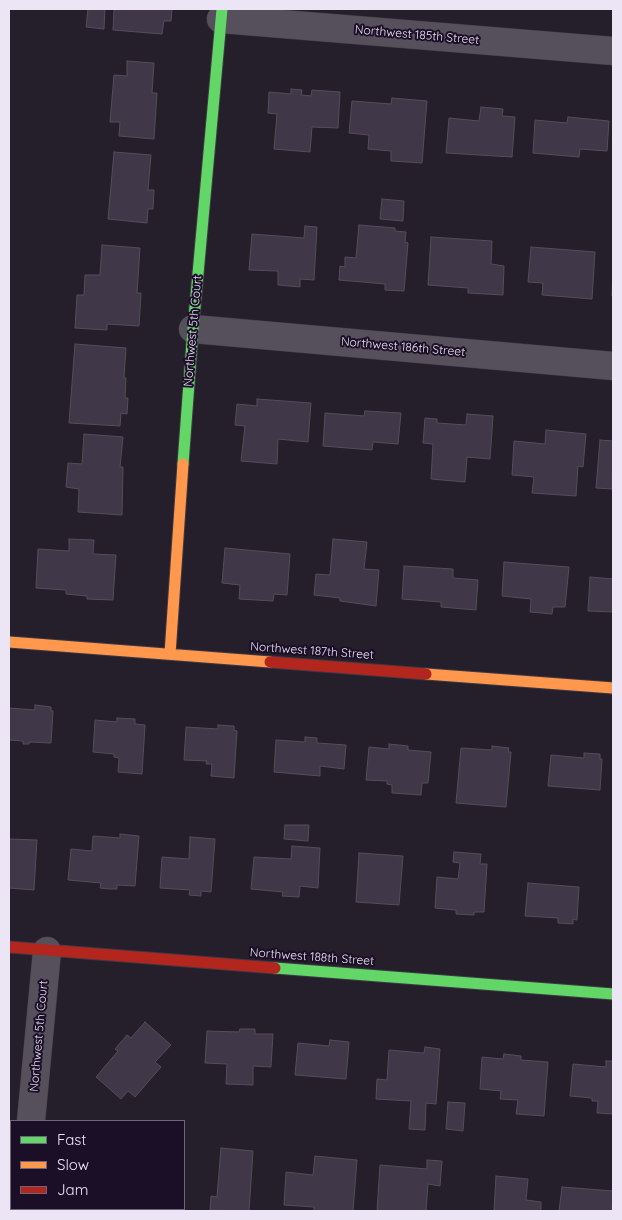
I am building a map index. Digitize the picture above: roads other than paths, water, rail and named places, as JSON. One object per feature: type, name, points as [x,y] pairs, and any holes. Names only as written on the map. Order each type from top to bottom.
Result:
[{"type":"street","name":"Northwest 185th Street","points":[[222,14],[613,51]]},
{"type":"street","name":"Northwest 5th Court","points":[[170,654],[193,328],[222,14]]},
{"type":"street","name":"Northwest 186th Street","points":[[193,328],[613,366]]},
{"type":"street","name":"Northwest 187th Street","points":[[9,642],[613,688]]},
{"type":"street","name":"Northwest 188th Street","points":[[9,947],[613,994]]},
{"type":"street","name":"Northwest 5th Court","points":[[31,1120],[47,951]]}]
